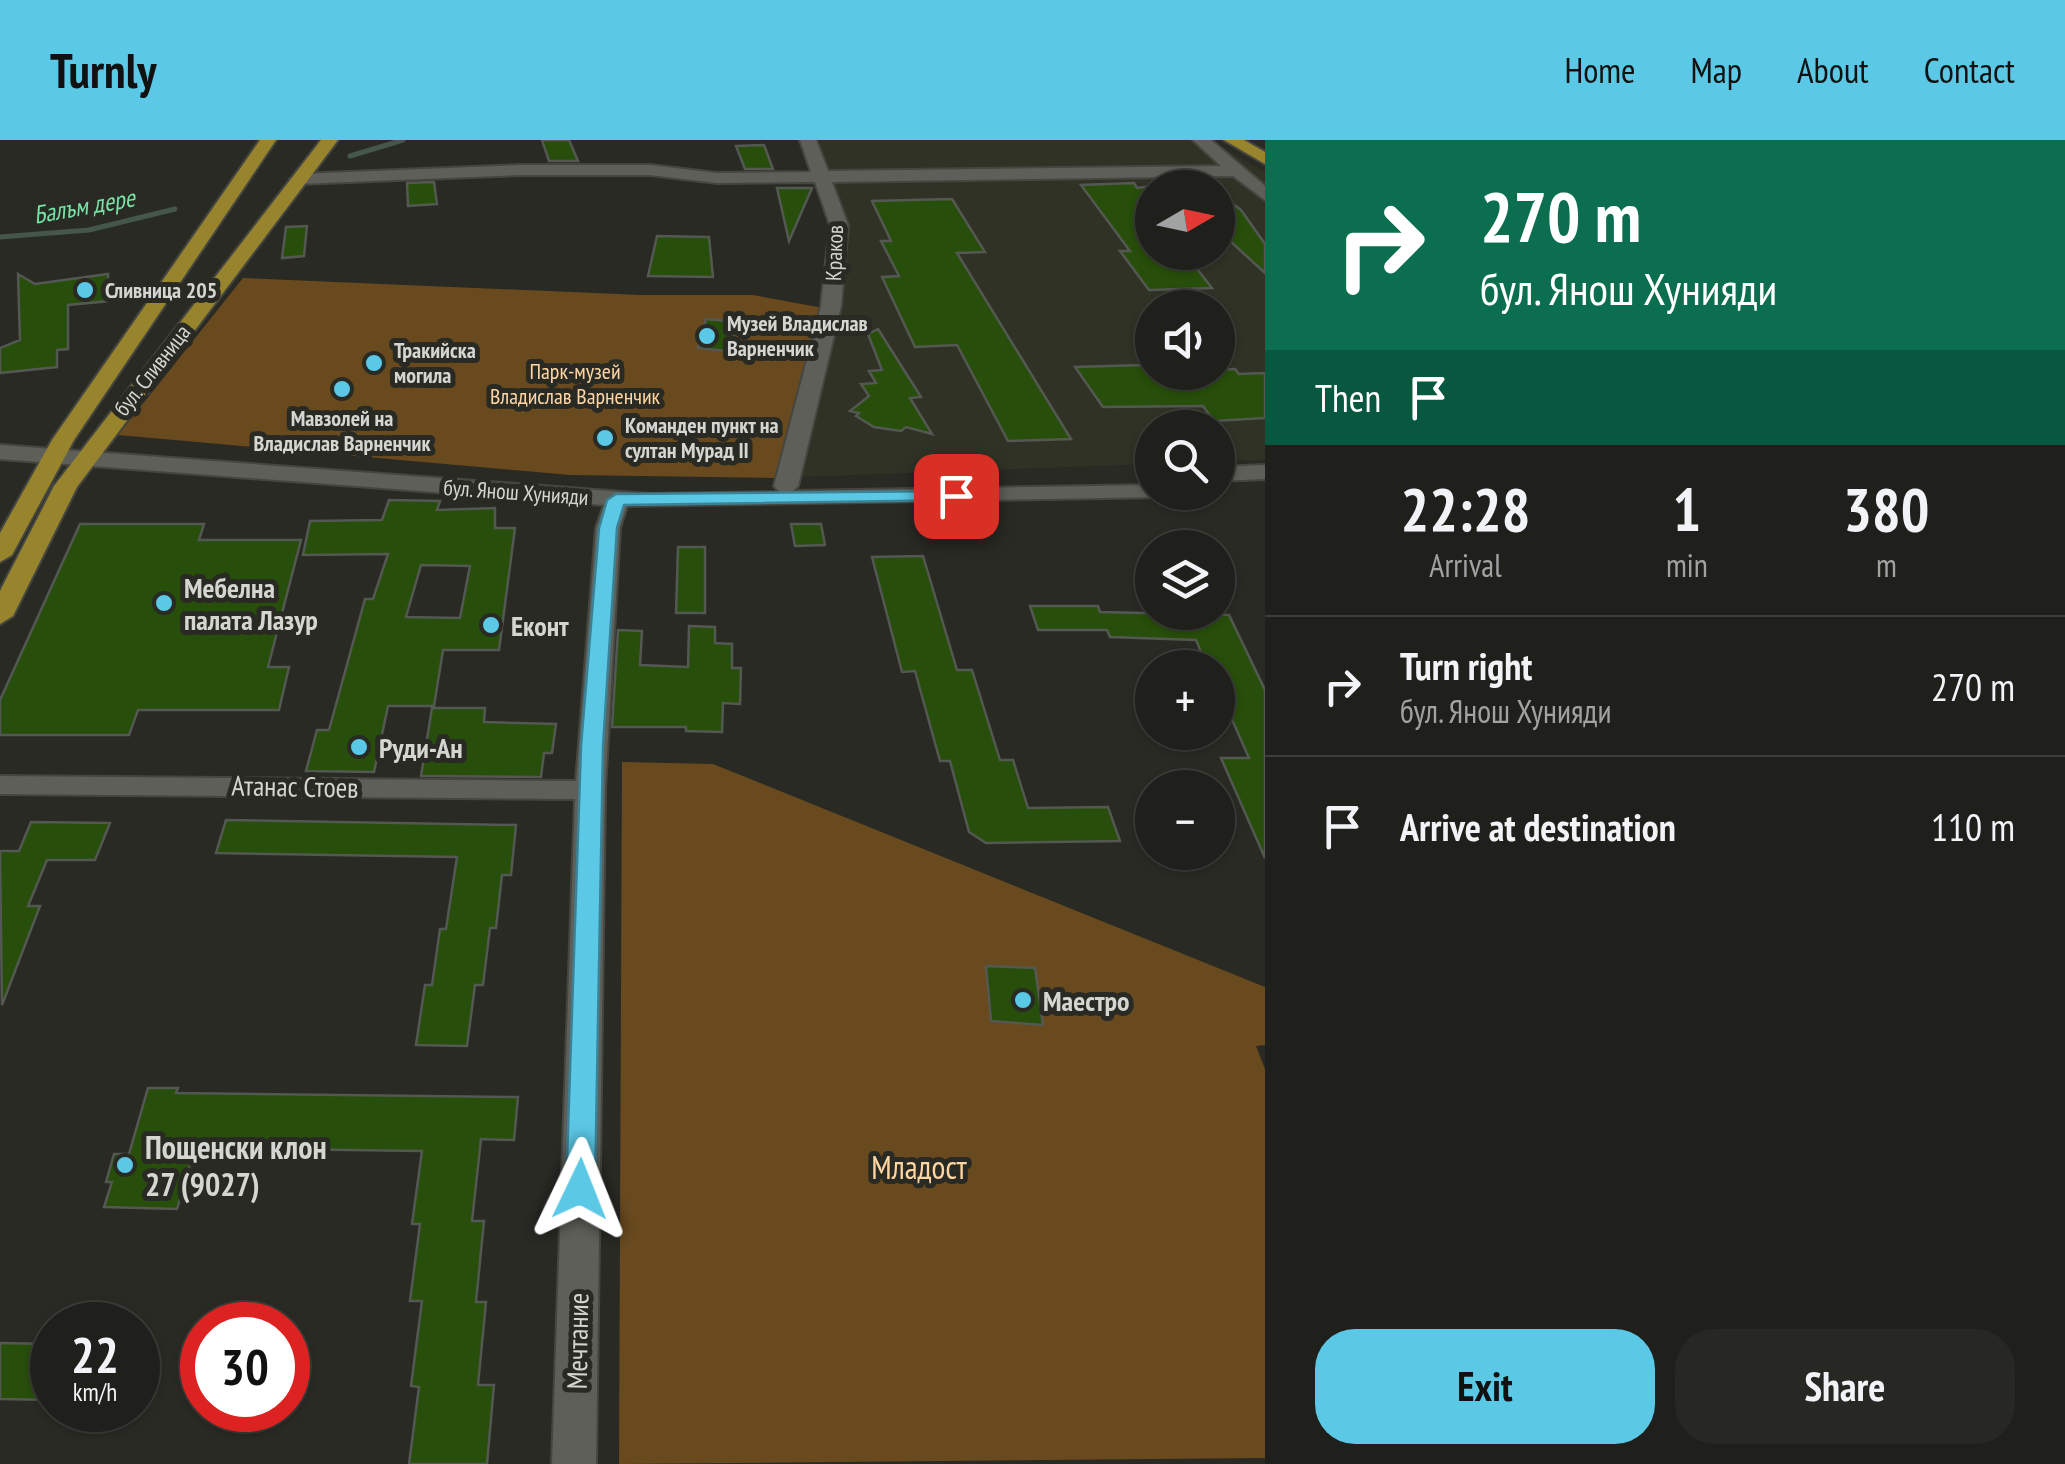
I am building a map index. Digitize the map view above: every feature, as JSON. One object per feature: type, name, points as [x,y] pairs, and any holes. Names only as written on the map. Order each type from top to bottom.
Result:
[{"type":"main road","points":[[1232,140],[1265,159]]},
{"type":"main road","name":"бул. Сливница","points":[[0,555],[57,449],[270,142]]},
{"type":"main road","name":"бул. Сливница","points":[[0,616],[49,517],[91,451],[322,145]]},
{"type":"street","name":"Краков","points":[[786,486],[832,306],[839,225],[808,140]]},
{"type":"street","points":[[1201,140],[1233,170]]},
{"type":"street","points":[[299,179],[558,170],[650,170],[693,178],[1135,173]]},
{"type":"street","points":[[1235,172],[1265,195]]},
{"type":"street","name":"бул. Янош Хунияди","points":[[0,434],[57,449]]},
{"type":"street","name":"бул. Янош Хунияди","points":[[0,452],[57,449],[618,484],[786,486],[1135,476]]},
{"type":"street","name":"бул. Янош Хунияди","points":[[91,451],[616,500],[1135,492]]},
{"type":"street","points":[[1235,473],[1265,472]]},
{"type":"street","points":[[1235,491],[1265,490]]},
{"type":"street","name":"Мечтание","points":[[574,1464],[590,790],[608,528],[616,500]]},
{"type":"street","name":"Атанас Стоев","points":[[0,785],[590,790]]},
{"type":"shaded area","points":[[819,140],[1209,140],[1265,172],[1265,460],[1235,461],[1235,410],[1135,410],[1135,465],[801,477],[843,303],[845,222],[828,180]]},
{"type":"green space","name":"Парк-музей Владислав Варненчик","points":[[243,278],[640,295],[753,295],[823,308],[777,478],[570,475],[118,435]]},
{"type":"green space","name":"Младост","points":[[622,762],[713,764],[1265,987],[1265,1045],[1256,1046],[1265,1069],[1265,1458],[619,1464]]},
{"type":"building","points":[[542,140],[569,140],[578,161],[549,161]]},
{"type":"building","points":[[764,145],[773,169],[745,169],[736,146]]},
{"type":"building","points":[[434,182],[437,204],[408,206],[407,183]]},
{"type":"building","points":[[1134,183],[1135,270],[1198,270],[1212,288],[1149,290],[1120,251],[1130,251],[1081,185]]},
{"type":"building","points":[[777,188],[812,188],[789,241]]},
{"type":"building","points":[[952,199],[985,252],[957,253],[1071,439],[1008,441],[957,345],[915,347],[882,277],[899,276],[881,241],[891,241],[872,201]]},
{"type":"building","points":[[1235,206],[1265,244],[1265,273],[1235,246]]},
{"type":"building","points":[[307,226],[304,256],[282,258],[286,227]]},
{"type":"building","points":[[657,236],[709,237],[713,277],[648,276]]},
{"type":"building","points":[[18,274],[35,284],[108,274],[109,301],[68,305],[68,349],[57,350],[57,367],[0,373],[0,348],[20,340]]},
{"type":"building","name":"Музей Владислав Варненчик","points":[[706,319],[738,322],[727,351],[698,348]]},
{"type":"building","points":[[878,329],[921,397],[910,398],[932,434],[906,427],[901,431],[874,427],[856,416],[859,413],[850,411],[869,396],[861,384],[876,383],[869,371],[882,370],[868,334]]},
{"type":"building","points":[[1135,365],[1135,390],[1235,390],[1235,369],[1239,374],[1265,373],[1265,418],[1235,420],[1235,410],[1206,410],[1203,406],[1103,407],[1075,367]]},
{"type":"building","points":[[389,500],[440,501],[437,510],[495,508],[495,528],[515,528],[499,650],[443,650],[434,706],[388,706],[374,772],[306,771],[317,730],[329,730],[365,599],[373,599],[388,554],[303,555],[310,521],[382,520]],"holes":[[[421,565],[470,566],[460,618],[406,617]]]},
{"type":"building","name":"Мебелна палата Лазур","points":[[80,524],[204,524],[199,540],[301,540],[268,667],[289,667],[279,710],[138,710],[129,735],[0,735],[0,700]]},
{"type":"building","points":[[791,524],[821,524],[825,545],[795,546]]},
{"type":"building","points":[[678,547],[705,547],[705,613],[676,613]]},
{"type":"building","points":[[923,556],[957,670],[972,670],[1000,760],[1013,760],[1028,808],[1108,807],[1120,841],[986,843],[969,832],[950,761],[940,761],[915,671],[902,672],[872,557]]},
{"type":"building","points":[[1030,606],[1098,606],[1100,612],[1135,613],[1135,630],[1235,628],[1265,690],[1265,858],[1235,790],[1235,770],[1226,770],[1221,758],[1249,758],[1235,726],[1235,650],[1200,650],[1196,640],[1110,637],[1107,630],[1038,630]]},
{"type":"building","points":[[689,626],[715,627],[715,643],[732,644],[732,668],[741,668],[740,704],[723,703],[722,732],[686,731],[686,727],[612,727],[618,630],[642,631],[640,665],[688,667]]},
{"type":"building","points":[[432,708],[485,708],[484,722],[556,724],[552,753],[544,753],[541,777],[421,776]]},
{"type":"building","points":[[226,820],[516,825],[511,875],[502,875],[496,928],[490,928],[483,985],[475,985],[467,1046],[416,1045],[425,985],[432,985],[440,929],[446,929],[457,857],[216,853]]},
{"type":"building","points":[[31,822],[110,823],[95,860],[47,860],[28,906],[40,906],[2,1005],[0,851],[19,851]]},
{"type":"building","points":[[986,966],[1035,968],[1043,1025],[991,1021]]},
{"type":"building","points":[[148,1088],[178,1088],[176,1093],[518,1097],[514,1140],[481,1139],[472,1221],[484,1221],[476,1302],[486,1302],[478,1385],[494,1385],[487,1464],[409,1464],[419,1387],[411,1386],[422,1301],[410,1301],[420,1224],[412,1224],[422,1151],[195,1148],[177,1209],[104,1207],[112,1182],[106,1182],[114,1154],[129,1154]]},
{"type":"building","points":[[0,1343],[30,1344],[30,1400],[0,1399]]},
{"type":"waterway","name":"Балъм дере","points":[[350,156],[403,140]]},
{"type":"waterway","name":"Балъм дере","points":[[0,237],[89,230],[175,209]]},
{"type":"place","name":"Сливница 205","points":[[85,290]]},
{"type":"place","name":"Музей Владислав Варненчик","points":[[707,336]]},
{"type":"place","name":"Тракийска могила","points":[[374,363]]},
{"type":"place","name":"Мавзолей на Владислав Варненчик","points":[[342,389]]},
{"type":"place","name":"Команден пункт на султан Мурад II","points":[[605,438]]},
{"type":"place","name":"Мебелна палата Лазур","points":[[164,603]]},
{"type":"place","name":"Еконт","points":[[491,625]]},
{"type":"place","name":"Руди-Ан","points":[[359,747]]},
{"type":"place","name":"Маестро","points":[[1023,1000]]},
{"type":"place","name":"Пощенски клон 27 (9027)","points":[[125,1165]]},
{"type":"route","points":[[580,1189],[592,746],[608,528],[616,500],[956,496]]}]
